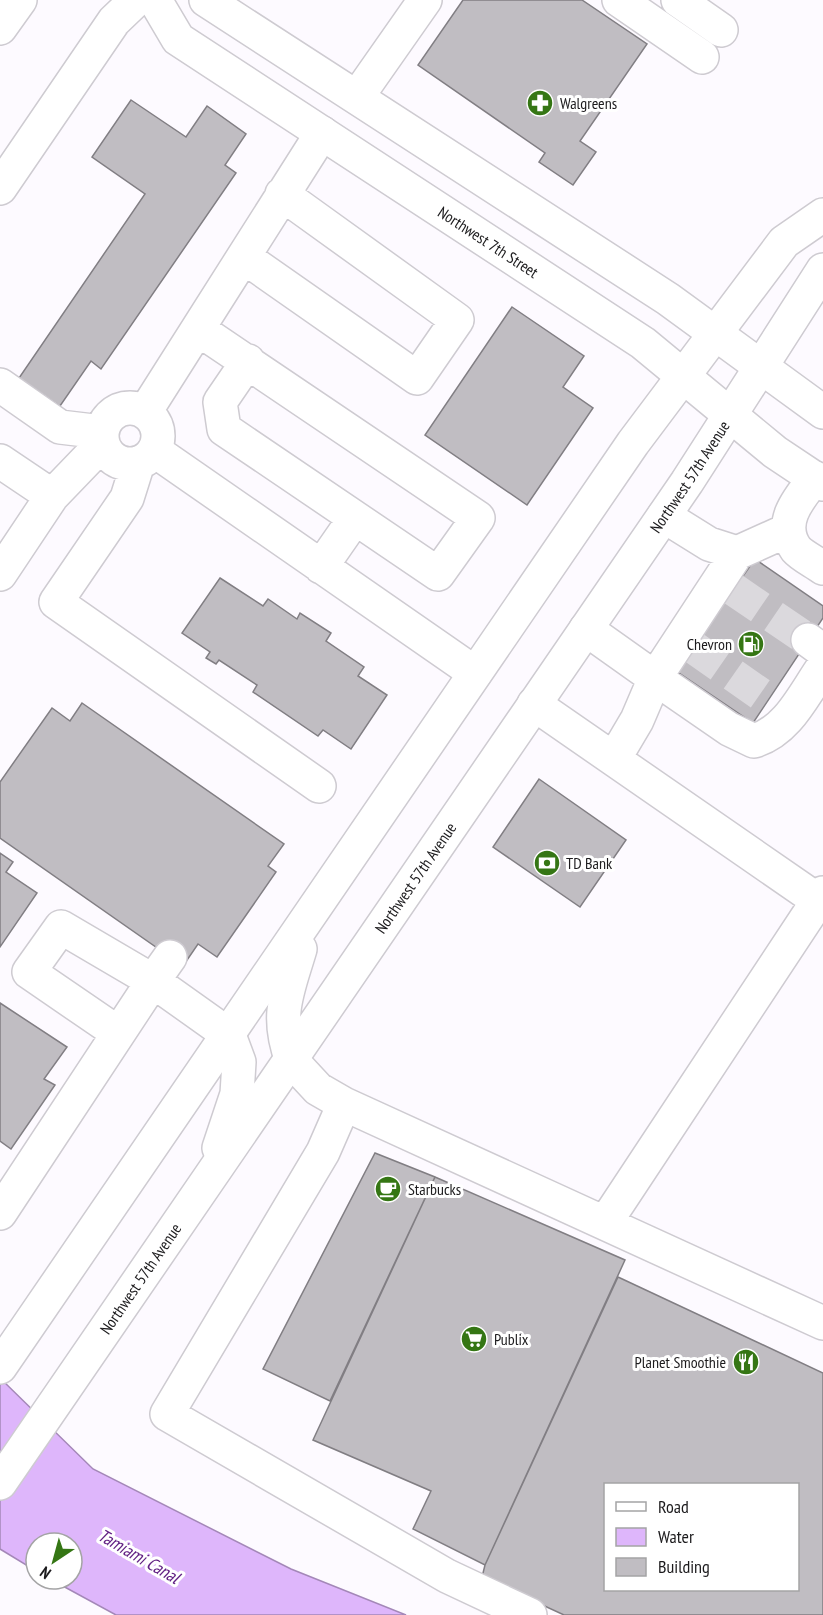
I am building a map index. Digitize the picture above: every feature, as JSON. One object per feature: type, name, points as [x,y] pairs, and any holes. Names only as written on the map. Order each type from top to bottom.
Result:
[{"type":"main road","points":[[0,188],[114,21],[136,0]]},
{"type":"main road","name":"Northwest 7th Street","points":[[155,0],[177,39],[613,322],[643,343],[775,452],[819,481]]},
{"type":"main road","points":[[206,0],[668,299],[823,412]]},
{"type":"main road","points":[[357,97],[425,0]]},
{"type":"main road","points":[[619,0],[702,57]]},
{"type":"main road","points":[[678,0],[721,30]]},
{"type":"main road","points":[[145,412],[322,133]]},
{"type":"main road","points":[[244,257],[417,378],[457,320],[282,194]]},
{"type":"main road","points":[[0,1367],[633,443],[717,335],[784,242],[823,215]]},
{"type":"main road","name":"Northwest 57th Avenue","points":[[0,1483],[292,1061],[664,516],[823,270]]},
{"type":"main road","points":[[198,329],[248,361],[478,518],[438,573],[224,429],[220,402],[248,361]]},
{"type":"main road","points":[[0,385],[60,427],[103,437]]},
{"type":"main road","points":[[319,786],[56,602],[127,498],[147,457],[159,434],[157,425],[145,412],[127,408],[118,410],[105,423],[103,437],[112,458],[120,462],[147,457],[321,567],[475,673]]},
{"type":"main road","points":[[0,574],[52,496],[103,437]]},
{"type":"main road","points":[[0,461],[52,496]]},
{"type":"main road","points":[[819,481],[794,505],[788,530],[796,549],[823,568]]},
{"type":"main road","points":[[664,516],[709,544],[737,553],[788,530]]},
{"type":"main road","points":[[321,567],[355,518]]},
{"type":"main road","points":[[614,759],[637,720],[655,678],[687,642],[726,585],[737,553]]},
{"type":"main road","points":[[586,629],[729,729],[754,741],[769,737],[780,707],[818,652]]},
{"type":"main road","points":[[534,704],[821,899],[605,1223]]},
{"type":"main road","points":[[309,919],[283,1006],[283,1037],[292,1061],[318,1089],[344,1104],[823,1323]]},
{"type":"main road","points":[[118,1033],[29,972],[61,927],[161,969],[229,1035],[239,1062],[237,1094],[206,1186]]},
{"type":"main road","points":[[3,1202],[161,969]]},
{"type":"main road","points":[[344,1104],[323,1152],[167,1414],[447,1576],[530,1615]]},
{"type":"water","name":"Tamiami Canal","points":[[0,1378],[93,1469],[291,1569],[406,1615],[116,1615],[72,1591],[84,1591],[84,1531],[24,1531],[24,1564],[0,1549]]},
{"type":"building","name":"Walgreens","points":[[463,0],[582,0],[647,44],[580,141],[596,152],[573,185],[539,162],[545,153],[418,65]]},
{"type":"building","points":[[131,100],[186,137],[207,106],[246,134],[225,165],[236,173],[101,369],[91,361],[60,406],[19,378],[145,194],[92,157]]},
{"type":"building","points":[[512,307],[584,356],[563,387],[593,408],[527,505],[425,435]]},
{"type":"building","name":"Chevron","points":[[755,559],[823,606],[823,618],[753,723],[676,671]]},
{"type":"building","points":[[220,578],[263,606],[268,599],[297,619],[300,613],[331,633],[326,641],[364,667],[358,676],[387,695],[351,749],[323,730],[318,736],[253,692],[257,685],[219,660],[216,664],[206,658],[210,652],[182,633]]},
{"type":"building","points":[[82,703],[284,844],[268,866],[276,872],[217,957],[198,944],[183,966],[0,838],[0,782],[52,708],[70,721]]},
{"type":"building","points":[[539,779],[626,840],[580,907],[493,847]]},
{"type":"building","points":[[0,853],[13,862],[6,872],[37,893],[0,947]]},
{"type":"building","points":[[0,1003],[67,1047],[44,1079],[55,1085],[11,1149],[0,1141]]},
{"type":"building","points":[[375,1153],[435,1177],[330,1401],[263,1369]]},
{"type":"building","name":"Publix","points":[[435,1177],[625,1260],[485,1565],[413,1529],[431,1491],[313,1440]]},
{"type":"building","points":[[618,1277],[823,1373],[823,1615],[564,1615],[482,1577],[485,1565]]},
{"type":"tunnel","points":[[733,589],[808,640]]},
{"type":"tunnel","points":[[693,647],[769,700]]},
{"type":"place","name":"Walgreens","points":[[540,103]]},
{"type":"place","name":"Chevron","points":[[751,644]]},
{"type":"place","name":"TD Bank","points":[[547,863]]},
{"type":"place","name":"Starbucks","points":[[388,1189]]},
{"type":"place","name":"Publix","points":[[474,1339]]},
{"type":"place","name":"Planet Smoothie","points":[[746,1362]]}]
